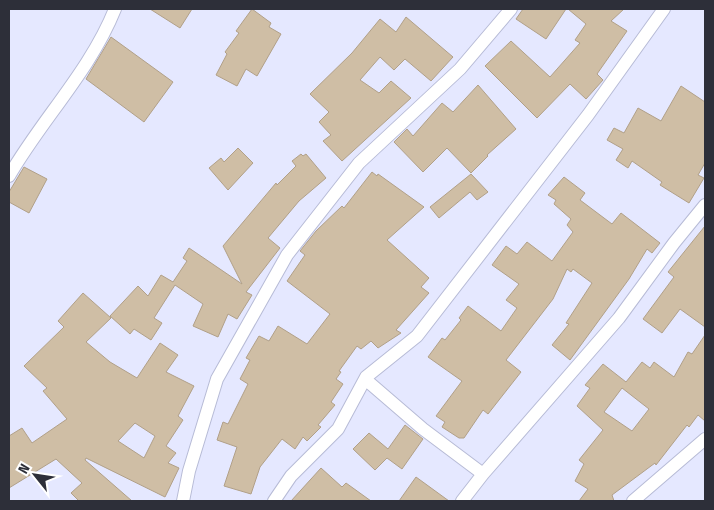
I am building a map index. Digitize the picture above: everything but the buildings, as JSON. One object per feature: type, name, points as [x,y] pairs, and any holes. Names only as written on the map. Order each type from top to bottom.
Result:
[{"type":"street","points":[[9,176],[26,147],[98,46],[115,9]]},
{"type":"street","points":[[183,501],[189,471],[217,379],[287,255],[359,163],[460,69],[511,9]]},
{"type":"street","points":[[274,501],[291,476],[338,429],[365,379],[417,336],[588,114],[664,9]]},
{"type":"street","points":[[462,501],[482,474],[619,318],[674,243],[705,205]]},
{"type":"street","points":[[365,379],[423,429],[482,474]]},
{"type":"street","points":[[638,500],[705,439]]}]
